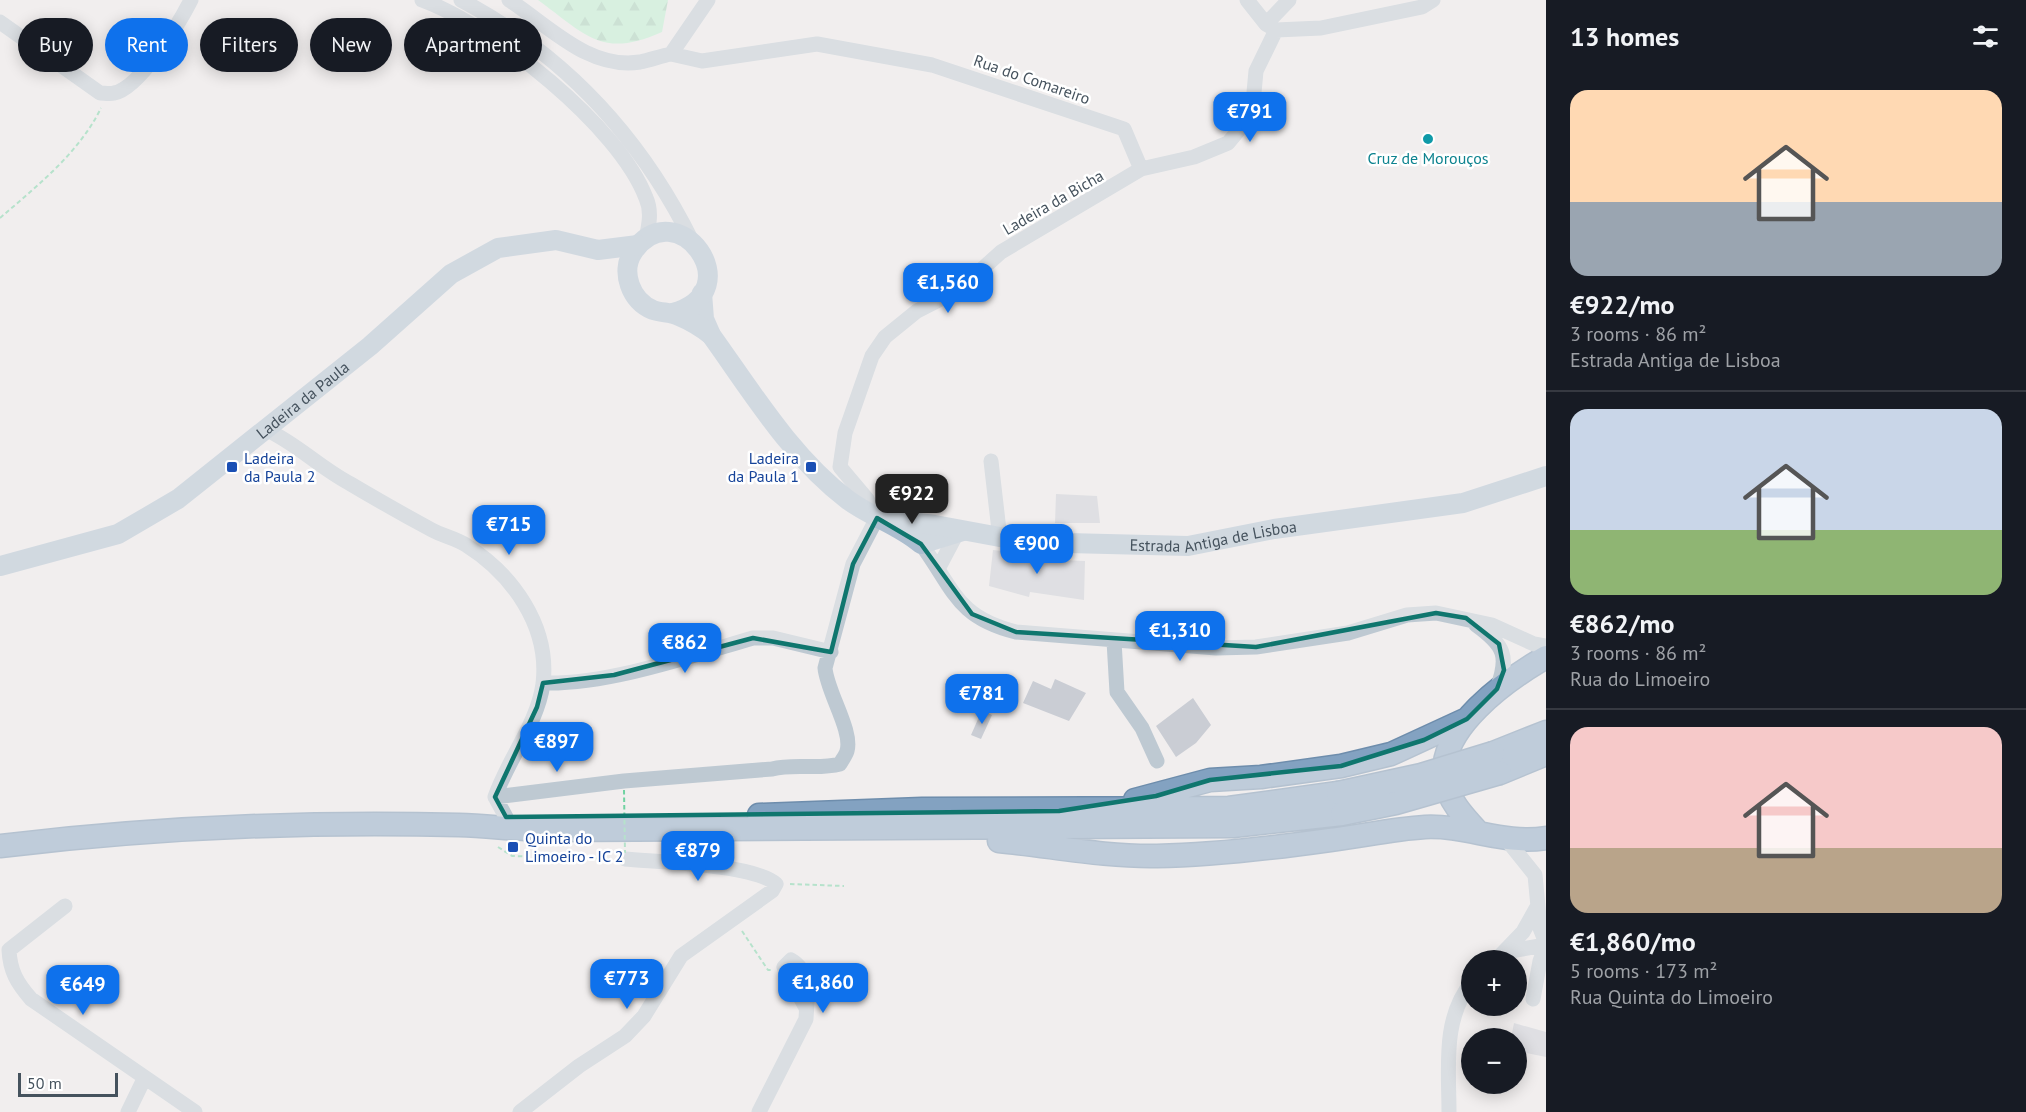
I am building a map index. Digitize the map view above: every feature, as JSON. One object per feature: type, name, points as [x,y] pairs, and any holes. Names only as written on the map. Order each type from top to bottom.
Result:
[{"type":"highway","points":[[1477,831],[1464,817],[1445,781],[1445,761],[1453,741],[1467,719],[1497,689],[1546,657]]},
{"type":"highway","points":[[1059,811],[1147,798],[1210,780],[1261,777],[1341,766],[1391,754],[1467,719]]},
{"type":"highway","points":[[1497,763],[1546,732]]},
{"type":"highway","points":[[0,846],[172,830],[462,825],[509,830],[1233,826],[1340,803],[1421,775],[1546,754]]},
{"type":"highway","points":[[462,825],[506,817],[732,816],[922,809],[1059,811],[1229,808],[1340,803]]},
{"type":"highway","points":[[944,829],[999,841],[1156,856],[1262,848],[1397,829],[1436,827],[1477,831],[1507,840],[1526,841],[1546,838]]},
{"type":"main road","points":[[598,250],[642,242],[669,232],[692,241],[700,249],[708,271],[702,293],[704,319],[711,335],[777,426],[811,468],[848,500],[878,518],[904,529],[921,544],[960,533]]},
{"type":"main road","name":"Ladeira da Paula","points":[[0,566],[118,534],[178,499],[370,346],[451,274],[498,248],[556,240],[598,250]]},
{"type":"main road","points":[[628,282],[627,268],[631,256],[642,242]]},
{"type":"main road","points":[[598,250],[611,260],[628,282],[633,293],[650,309],[673,313],[696,324],[711,335]]},
{"type":"main road","points":[[673,313],[690,306],[702,293]]},
{"type":"main road","name":"Estrada Antiga de Lisboa","points":[[878,518],[935,525],[960,533],[1028,542],[1188,546],[1274,530],[1463,503],[1546,476]]},
{"type":"street","points":[[422,0],[480,30],[532,66],[576,105],[617,151],[647,199],[650,214],[642,242]]},
{"type":"street","points":[[461,0],[491,16],[543,51],[588,92],[631,141],[670,198],[692,241]]},
{"type":"street","points":[[509,0],[579,50],[610,62],[639,62],[671,54],[708,0]]},
{"type":"street","points":[[1247,0],[1271,27],[1321,28],[1422,7],[1433,0]]},
{"type":"street","points":[[1141,169],[1194,157],[1228,143],[1252,114],[1256,71],[1271,27],[1289,0]]},
{"type":"street","points":[[0,22],[100,93],[115,93],[128,86],[175,32],[190,1]]},
{"type":"street","name":"Rua do Comareiro","points":[[671,54],[702,61],[818,44],[932,65],[1124,129],[1141,169]]},
{"type":"street","name":"Ladeira da Bicha","points":[[878,518],[867,499],[840,467],[840,457],[845,432],[872,356],[885,337],[917,311],[960,289],[1001,252],[1141,169]]},
{"type":"street","points":[[265,429],[288,440],[342,480],[435,532],[463,543],[495,565],[518,590],[536,628],[542,656],[543,683],[537,707],[502,777],[495,797],[506,817]]},
{"type":"street","points":[[991,460],[1000,539]]},
{"type":"street","points":[[495,797],[772,770],[789,765],[830,767],[840,764],[848,750],[846,733],[826,684],[825,668],[853,564],[878,518]]},
{"type":"street","points":[[935,525],[924,536],[921,544],[952,593],[972,614],[994,627],[1016,632],[1215,648],[1256,647],[1348,633],[1407,615],[1436,613],[1492,625],[1534,644],[1546,646]]},
{"type":"street","points":[[938,569],[960,533]]},
{"type":"street","points":[[1466,618],[1499,644],[1504,657],[1504,669],[1497,689]]},
{"type":"street","points":[[543,683],[559,684],[614,675],[753,638],[773,638],[831,652]]},
{"type":"street","points":[[1114,641],[1117,692],[1142,728],[1157,761]]},
{"type":"street","points":[[1507,840],[1535,875],[1540,928],[1546,945],[1542,953],[1533,999]]},
{"type":"street","points":[[520,1112],[579,1066],[625,1036],[644,1016],[681,956],[772,891],[776,884],[770,878],[733,869],[625,856]]},
{"type":"street","points":[[1505,950],[1523,932],[1538,904]]},
{"type":"street","points":[[65,906],[9,950],[10,965],[17,983],[31,999],[195,1112]]},
{"type":"street","points":[[1516,950],[1546,945]]},
{"type":"street","points":[[759,1112],[806,1018],[806,974],[799,965],[791,960],[784,967]]},
{"type":"street","points":[[1449,1112],[1449,1034],[1461,995]]},
{"type":"street","points":[[128,1112],[144,1079]]},
{"type":"path","points":[[0,218],[71,152],[90,129],[108,93]]},
{"type":"path","points":[[505,847],[498,846],[512,856],[625,856],[624,786]]},
{"type":"path","points":[[776,884],[844,886]]},
{"type":"path","points":[[734,918],[768,970]]},
{"type":"highlighted area","points":[[877,518],[921,544],[972,614],[1016,632],[1256,647],[1436,613],[1466,618],[1499,644],[1504,670],[1497,689],[1467,719],[1424,740],[1341,766],[1210,780],[1156,796],[1059,811],[506,817],[495,797],[537,707],[543,683],[614,675],[753,638],[831,652],[853,564]]},
{"type":"green space","points":[[538,0],[668,0],[662,32],[641,40],[609,43],[583,33]]},
{"type":"building","points":[[1056,494],[1097,496],[1100,523],[1055,523]]},
{"type":"building","points":[[993,550],[1034,555],[1034,559],[1085,561],[1084,600],[1030,592],[1029,597],[989,586]]},
{"type":"building","points":[[1055,679],[1086,693],[1069,721],[1023,703],[1033,681],[1051,689]]},
{"type":"building","points":[[1193,698],[1211,725],[1196,743],[1176,757],[1156,726]]},
{"type":"building","points":[[982,710],[992,715],[981,739],[971,735]]},
{"type":"building","points":[[1514,1023],[1546,1032],[1546,1057],[1527,1053],[1527,1028],[1513,1028]]},
{"type":"place","name":"Cruz de Morouços","points":[[1428,139]]},
{"type":"place","name":"Ladeira da Paula 2","points":[[232,467]]},
{"type":"place","name":"Ladeira da Paula 1","points":[[811,467]]},
{"type":"place","name":"Quinta do Limoeiro - IC 2","points":[[513,847]]}]
